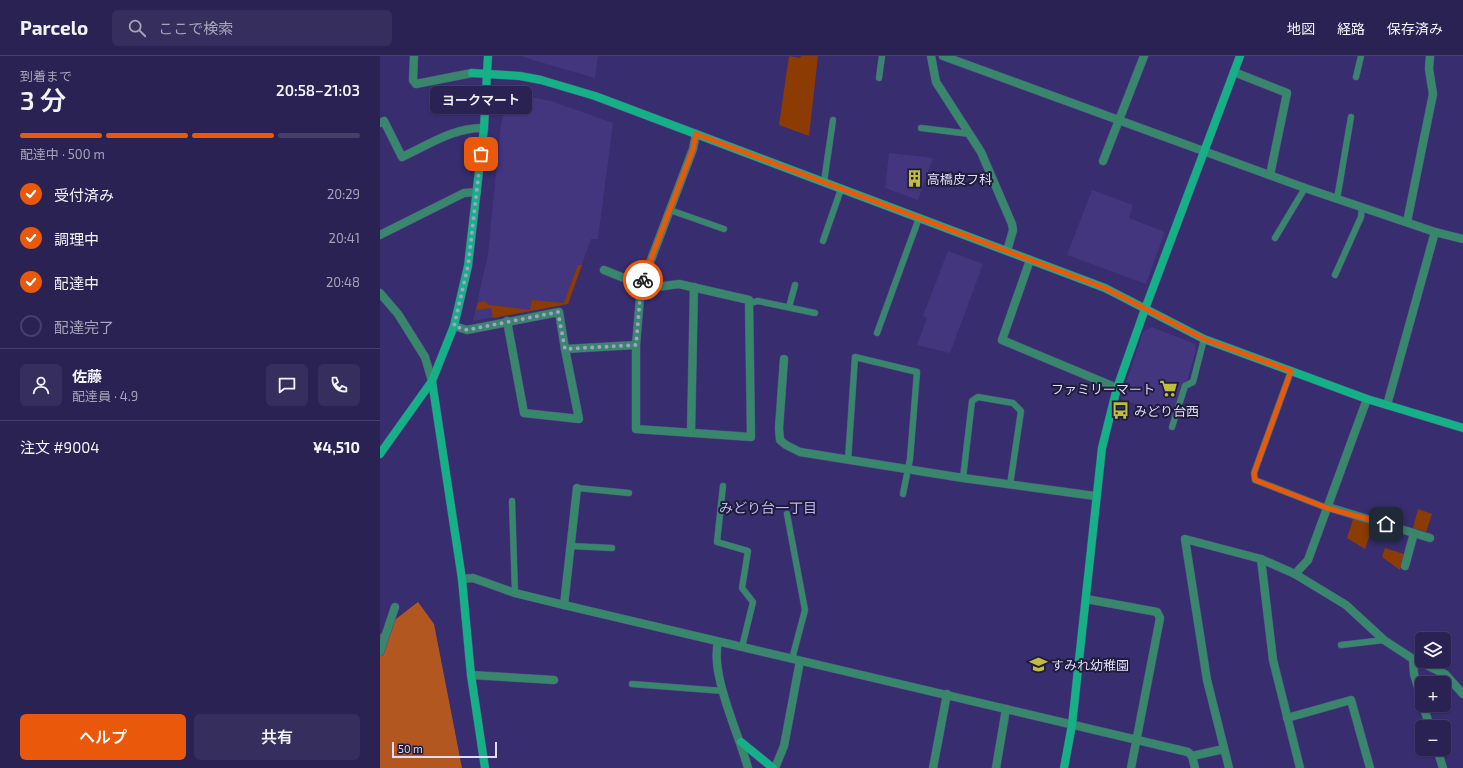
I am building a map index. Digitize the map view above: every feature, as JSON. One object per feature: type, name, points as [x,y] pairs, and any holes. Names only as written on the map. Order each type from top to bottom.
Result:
[{"type":"street","points":[[414,56],[413,80],[416,84],[472,73],[520,76],[553,83],[696,134],[1105,288],[1204,339],[1367,399],[1463,428]]},
{"type":"street","points":[[380,454],[432,381],[454,326],[468,266],[484,128],[488,56]]},
{"type":"street","points":[[931,56],[936,82],[980,152],[1012,224],[1013,230],[1007,251]]},
{"type":"street","points":[[943,56],[1305,188],[1435,232],[1463,239]]},
{"type":"street","points":[[1103,161],[1144,56]]},
{"type":"street","points":[[1064,768],[1072,725],[1086,599],[1095,496],[1102,448],[1117,388],[1240,56]]},
{"type":"street","points":[[1407,222],[1433,94],[1428,69],[1430,56]]},
{"type":"street","points":[[1234,72],[1287,92],[1270,175]]},
{"type":"street","points":[[380,122],[384,120],[402,157],[458,131],[469,128],[484,128]]},
{"type":"street","points":[[604,270],[641,286],[649,288],[679,284],[747,298],[750,303],[751,437],[636,429],[636,345],[641,286],[693,149],[696,134]]},
{"type":"street","points":[[380,235],[464,193],[477,192]]},
{"type":"street","points":[[1386,405],[1435,232]]},
{"type":"street","points":[[1030,260],[1002,340],[1117,388]]},
{"type":"street","points":[[691,433],[694,287]]},
{"type":"street","points":[[380,293],[398,314],[426,356],[432,381],[462,579],[471,675],[485,768]]},
{"type":"street","points":[[454,326],[467,330],[507,321],[558,312],[579,420],[524,413],[507,321]]},
{"type":"street","points":[[565,349],[636,345]]},
{"type":"street","points":[[784,359],[779,428],[780,440],[786,445],[800,452],[963,478],[1095,496]]},
{"type":"street","points":[[1295,574],[1308,560],[1367,399]]},
{"type":"street","points":[[564,605],[577,488]]},
{"type":"street","points":[[1328,507],[1430,538]]},
{"type":"street","points":[[1405,566],[1414,533]]},
{"type":"street","points":[[1229,768],[1207,680],[1185,539],[1261,558],[1295,574],[1346,604],[1384,640],[1413,659],[1445,674],[1463,694]]},
{"type":"street","points":[[1261,558],[1273,660],[1300,768]]},
{"type":"street","points":[[462,579],[473,578],[515,593],[564,605],[1188,752],[1192,756],[1195,768]]},
{"type":"street","points":[[1086,599],[1157,612],[1160,618],[1131,768]]},
{"type":"street","points":[[380,652],[395,607]]},
{"type":"street","points":[[718,642],[715,653],[723,690],[736,733],[742,742],[774,768],[784,746],[796,660]]},
{"type":"street","points":[[1413,659],[1415,677]]},
{"type":"street","points":[[471,675],[554,680]]},
{"type":"street","points":[[933,768],[947,694]]},
{"type":"street","points":[[1287,718],[1351,700],[1370,768]]},
{"type":"street","points":[[996,768],[1006,709]]},
{"type":"street","points":[[742,742],[748,768]]},
{"type":"street","points":[[1192,756],[1224,749]]},
{"type":"street","points":[[1439,756],[1443,768]]},
{"type":"lane","points":[[879,78],[882,56]]},
{"type":"lane","points":[[1356,77],[1361,56]]},
{"type":"lane","points":[[1337,199],[1351,117]]},
{"type":"lane","points":[[824,182],[832,120]]},
{"type":"lane","points":[[921,128],[970,134]]},
{"type":"lane","points":[[1275,238],[1305,188]]},
{"type":"lane","points":[[823,241],[841,189]]},
{"type":"lane","points":[[1335,275],[1361,217],[1362,207]]},
{"type":"lane","points":[[670,210],[724,229]]},
{"type":"lane","points":[[877,333],[919,218]]},
{"type":"lane","points":[[789,307],[795,285]]},
{"type":"lane","points":[[750,303],[758,301],[815,314]]},
{"type":"lane","points":[[1172,427],[1185,386],[1193,382],[1204,339]]},
{"type":"lane","points":[[848,460],[855,357],[917,372],[908,469],[903,494]]},
{"type":"lane","points":[[1291,371],[1254,473],[1255,480],[1328,507]]},
{"type":"lane","points":[[963,478],[972,401],[978,397],[1013,403],[1021,411],[1010,485]]},
{"type":"lane","points":[[723,486],[717,542],[748,551],[742,588],[753,602],[742,647]]},
{"type":"lane","points":[[577,488],[629,493]]},
{"type":"lane","points":[[512,501],[515,593]]},
{"type":"lane","points":[[787,514],[805,610],[796,660]]},
{"type":"lane","points":[[570,546],[612,548]]},
{"type":"lane","points":[[1341,645],[1384,640]]},
{"type":"lane","points":[[632,684],[723,690]]},
{"type":"shaded area","points":[[522,56],[598,56],[595,78],[533,60]]},
{"type":"shaded area","points":[[789,56],[800,58],[801,56],[818,56],[809,136],[779,125]]},
{"type":"shaded area","points":[[519,98],[536,98],[551,101],[613,123],[598,239],[591,239],[568,304],[473,321],[488,254],[501,124],[506,107]]},
{"type":"shaded area","points":[[889,153],[933,158],[918,200],[885,188]]},
{"type":"shaded area","points":[[1092,190],[1133,205],[1129,218],[1165,232],[1146,284],[1067,255]]},
{"type":"shaded area","points":[[948,251],[983,264],[950,353],[917,345],[927,318],[923,316]]},
{"type":"shaded area","points":[[578,265],[582,265],[568,304],[493,318],[491,308],[476,310],[478,303],[484,301],[489,305],[530,310],[532,300],[564,303]]},
{"type":"shaded area","points":[[1152,327],[1195,344],[1196,350],[1186,384],[1173,417],[1121,399],[1143,332]]},
{"type":"shaded area","points":[[1418,509],[1432,514],[1426,532],[1413,528]]},
{"type":"shaded area","points":[[1353,519],[1373,525],[1365,549],[1347,538]]},
{"type":"shaded area","points":[[1385,548],[1404,554],[1400,570],[1382,557]]},
{"type":"shaded area","points":[[418,602],[434,624],[462,768],[380,768],[380,635],[387,626]]},
{"type":"way so far","points":[[481,154],[468,266],[454,326],[467,330],[558,312],[565,349],[636,345],[641,286],[643,280]]},
{"type":"place","name":"ヨークマート","points":[[481,154]]},
{"type":"place","name":"高橋皮フ科","points":[[914,179]]},
{"type":"place","name":"ファミリーマート","points":[[1168,389]]},
{"type":"place","name":"みどり台西","points":[[1121,411]]},
{"type":"place","name":"すみれ幼稚園","points":[[1038,665]]},
{"type":"district","name":"みどり台一丁目","points":[[768,507]]},
{"type":"route","points":[[643,280],[657,239],[661,233],[693,149],[696,134],[1105,288],[1204,339],[1291,371],[1254,473],[1255,480],[1327,508],[1328,507],[1386,524]]}]
